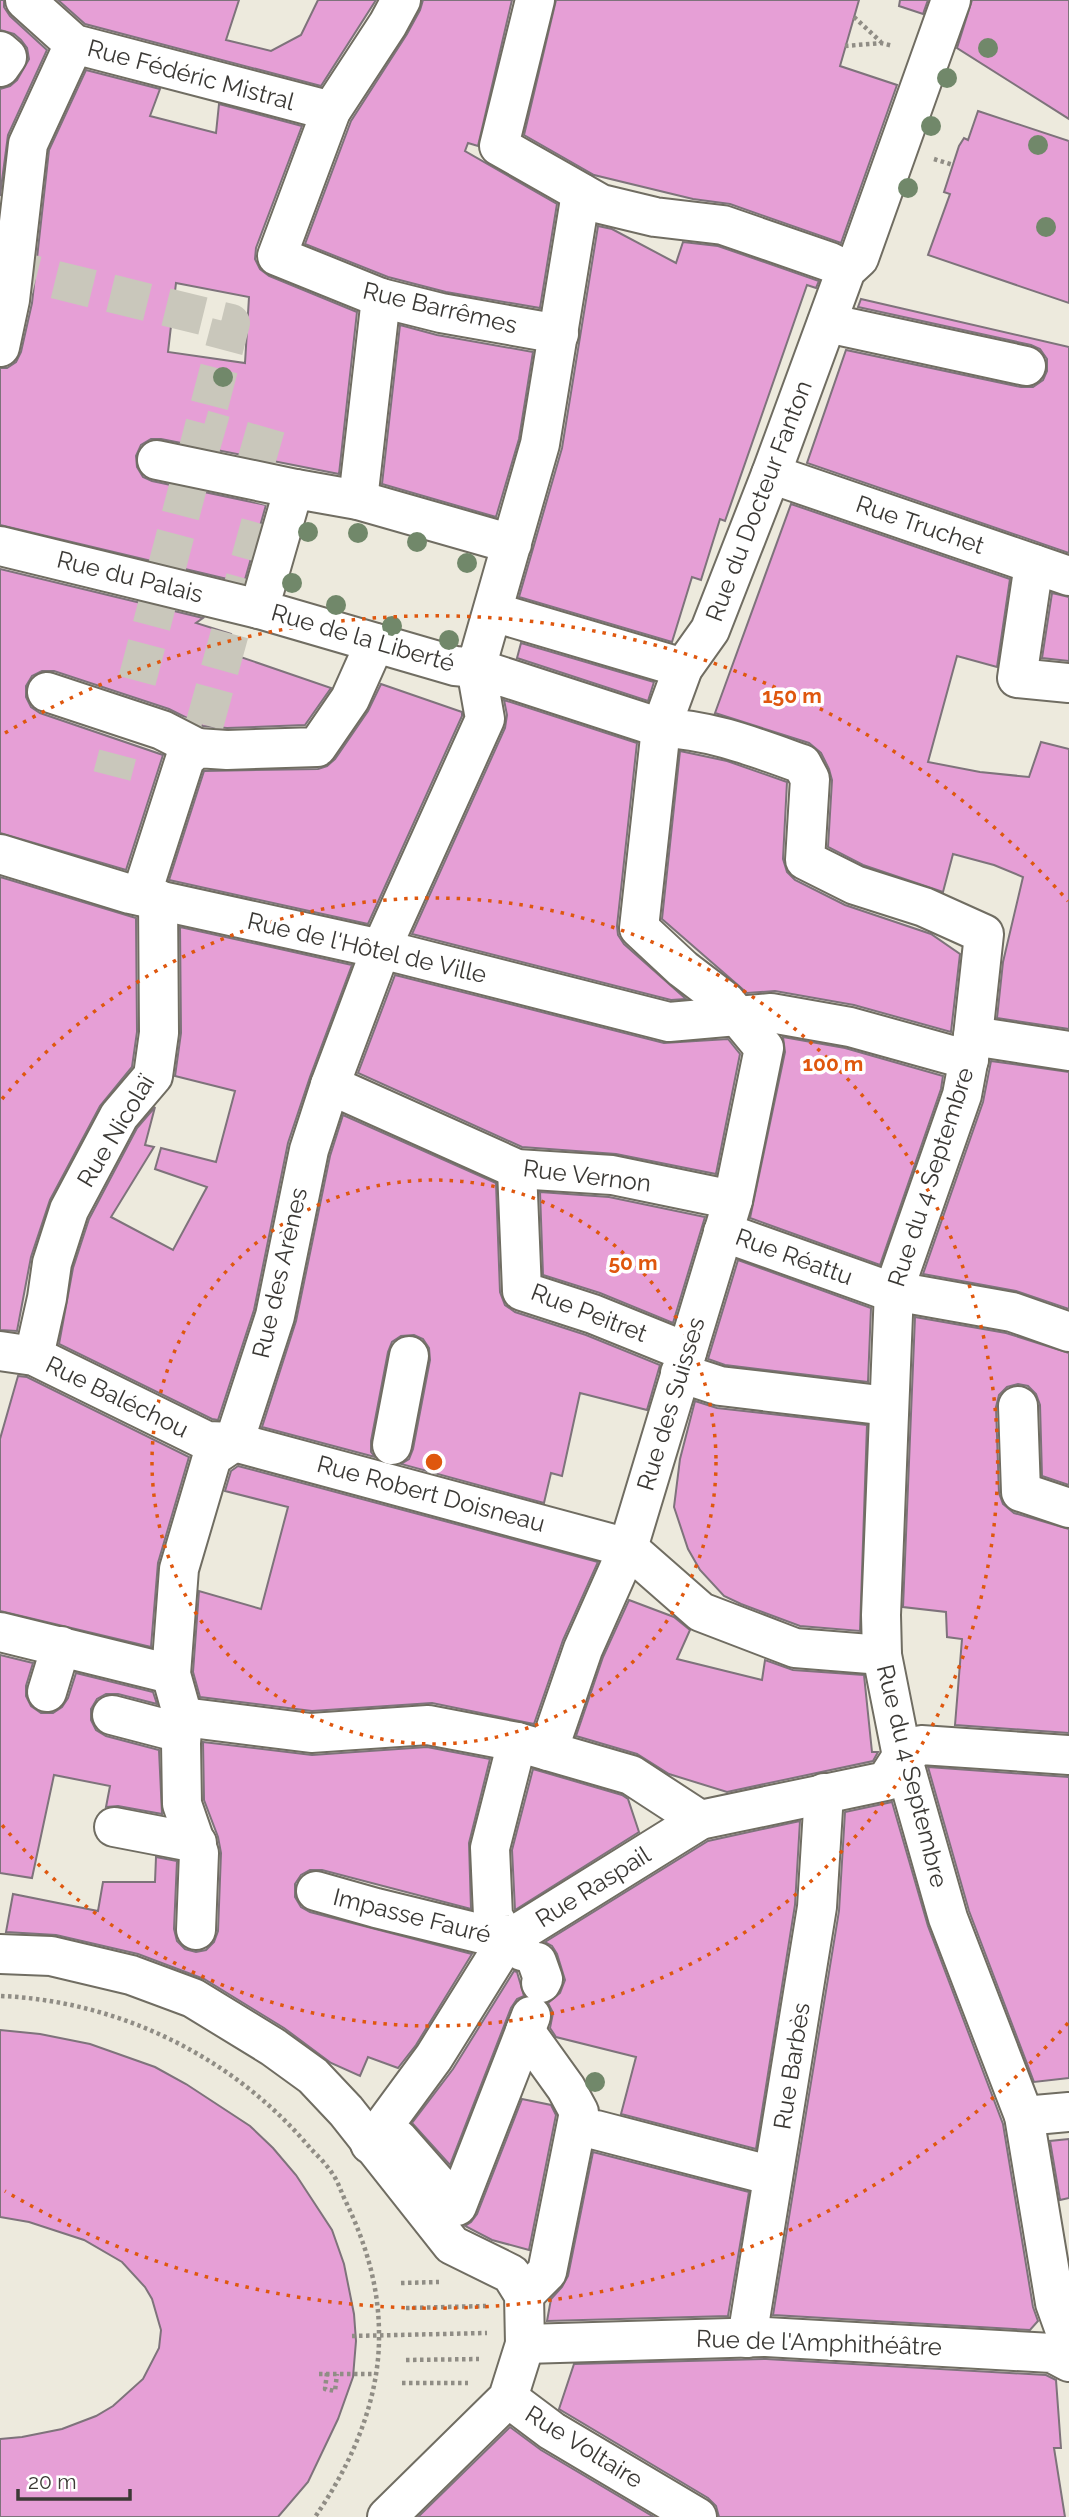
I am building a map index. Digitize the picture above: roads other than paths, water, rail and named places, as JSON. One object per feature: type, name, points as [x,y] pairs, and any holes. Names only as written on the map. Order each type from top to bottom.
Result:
[{"type":"street","name":"Rue Fédéric Mistral","points":[[25,0],[74,44],[331,111]]},
{"type":"street","name":"Rue Barrêmes","points":[[401,0],[331,111],[277,256],[381,298],[441,313],[559,334]]},
{"type":"street","points":[[535,0],[499,146],[601,204],[655,217],[723,225],[846,270]]},
{"type":"street","name":"Rue du Docteur Fanton","points":[[764,1048],[725,1001],[639,928],[661,728],[683,668],[710,631],[846,270],[859,258],[951,0]]},
{"type":"street","points":[[0,347],[10,300],[28,144],[74,44]]},
{"type":"street","points":[[0,51],[7,57],[0,67]]},
{"type":"street","name":"Rue de la Liberté","points":[[296,489],[259,609],[455,666],[476,668],[540,444],[581,193]]},
{"type":"street","points":[[358,500],[381,298]]},
{"type":"street","points":[[827,323],[1026,366]]},
{"type":"street","points":[[157,460],[358,500],[512,544]]},
{"type":"street","name":"Rue Truchet","points":[[771,474],[1069,576]]},
{"type":"street","name":"Rue du Palais","points":[[0,546],[259,609]]},
{"type":"street","points":[[1034,564],[1017,678],[1069,683]]},
{"type":"street","points":[[493,612],[683,668]]},
{"type":"street","points":[[47,692],[162,730],[197,748],[227,750],[317,747],[350,699],[375,643]]},
{"type":"street","points":[[476,668],[661,728]]},
{"type":"street","name":"Rue des Arènes","points":[[196,1930],[199,1853],[182,1804],[182,1725],[171,1674],[179,1569],[212,1457],[234,1442],[275,1315],[309,1150],[330,1085],[381,949],[485,719],[476,668]]},
{"type":"street","name":"Rue du 4 Septembre","points":[[661,728],[677,728],[745,744],[802,764],[810,779],[805,860],[855,885],[924,907],[984,934],[971,1048],[962,1095],[894,1290],[881,1601],[882,1655],[902,1756],[948,1919],[1024,2116],[1055,2303],[1069,2342]]},
{"type":"street","name":"Rue Nicolaï","points":[[10,1359],[47,1298],[52,1263],[69,1210],[119,1116],[153,1076],[159,1033],[149,898],[185,759],[197,748]]},
{"type":"street","name":"Rue de l'Hôtel de Ville","points":[[0,855],[149,898],[381,949],[669,1022],[771,1013],[971,1048],[1069,1051]]},
{"type":"street","name":"Rue des Suisses","points":[[583,2124],[566,2088],[529,1980],[493,1916],[490,1848],[532,1746],[583,1649],[628,1548],[728,1216],[764,1048]]},
{"type":"street","name":"Rue Vernon","points":[[330,1085],[517,1169],[612,1175],[728,1216]]},
{"type":"street","name":"Rue Peitret","points":[[517,1169],[522,1291],[593,1314],[684,1362]]},
{"type":"street","name":"Rue Réattu","points":[[728,1216],[883,1289],[1012,1312],[1069,1332]]},
{"type":"street","points":[[388,1466],[409,1356]]},
{"type":"street","name":"Rue Baléchou","points":[[10,1359],[207,1441],[234,1442]]},
{"type":"street","points":[[684,1362],[720,1386],[888,1406]]},
{"type":"street","points":[[1018,1406],[1021,1492],[1069,1508]]},
{"type":"street","name":"Rue Robert Doisneau","points":[[234,1442],[388,1466],[628,1548]]},
{"type":"street","points":[[628,1548],[701,1612],[795,1648],[882,1655]]},
{"type":"street","points":[[0,1632],[171,1674]]},
{"type":"street","points":[[47,1692],[61,1646]]},
{"type":"street","points":[[112,1715],[182,1725],[312,1733],[428,1725],[532,1746],[631,1775],[700,1820]]},
{"type":"street","points":[[902,1756],[921,1745],[1069,1755]]},
{"type":"street","name":"Rue Raspail","points":[[378,2134],[434,2057],[529,1980],[700,1820],[886,1782],[902,1756]]},
{"type":"street","name":"Rue Barbès","points":[[747,2338],[817,1907],[824,1793]]},
{"type":"street","points":[[114,1827],[197,1843]]},
{"type":"street","name":"Impasse Fauré","points":[[316,1891],[376,1909],[529,1980]]},
{"type":"street","points":[[0,1954],[51,1956],[98,1965],[193,1998],[313,2076],[346,2111],[378,2134],[457,2206],[503,2088],[529,1980]]},
{"type":"street","points":[[1024,2116],[1069,2112]]},
{"type":"street","points":[[507,2300],[547,2272],[583,2124],[774,2176]]},
{"type":"street","points":[[378,2134],[452,2245],[511,2274],[502,2345],[492,2391],[387,2517]]},
{"type":"street","name":"Rue de l'Amphithéâtre","points":[[502,2345],[766,2337],[1052,2353],[1069,2362]]},
{"type":"street","name":"Rue Voltaire","points":[[492,2391],[552,2431],[697,2517]]},
{"type":"tunnel","points":[[0,266],[231,323],[112,776]]},
{"type":"tunnel","points":[[161,731],[200,741],[280,451],[203,429]]}]
